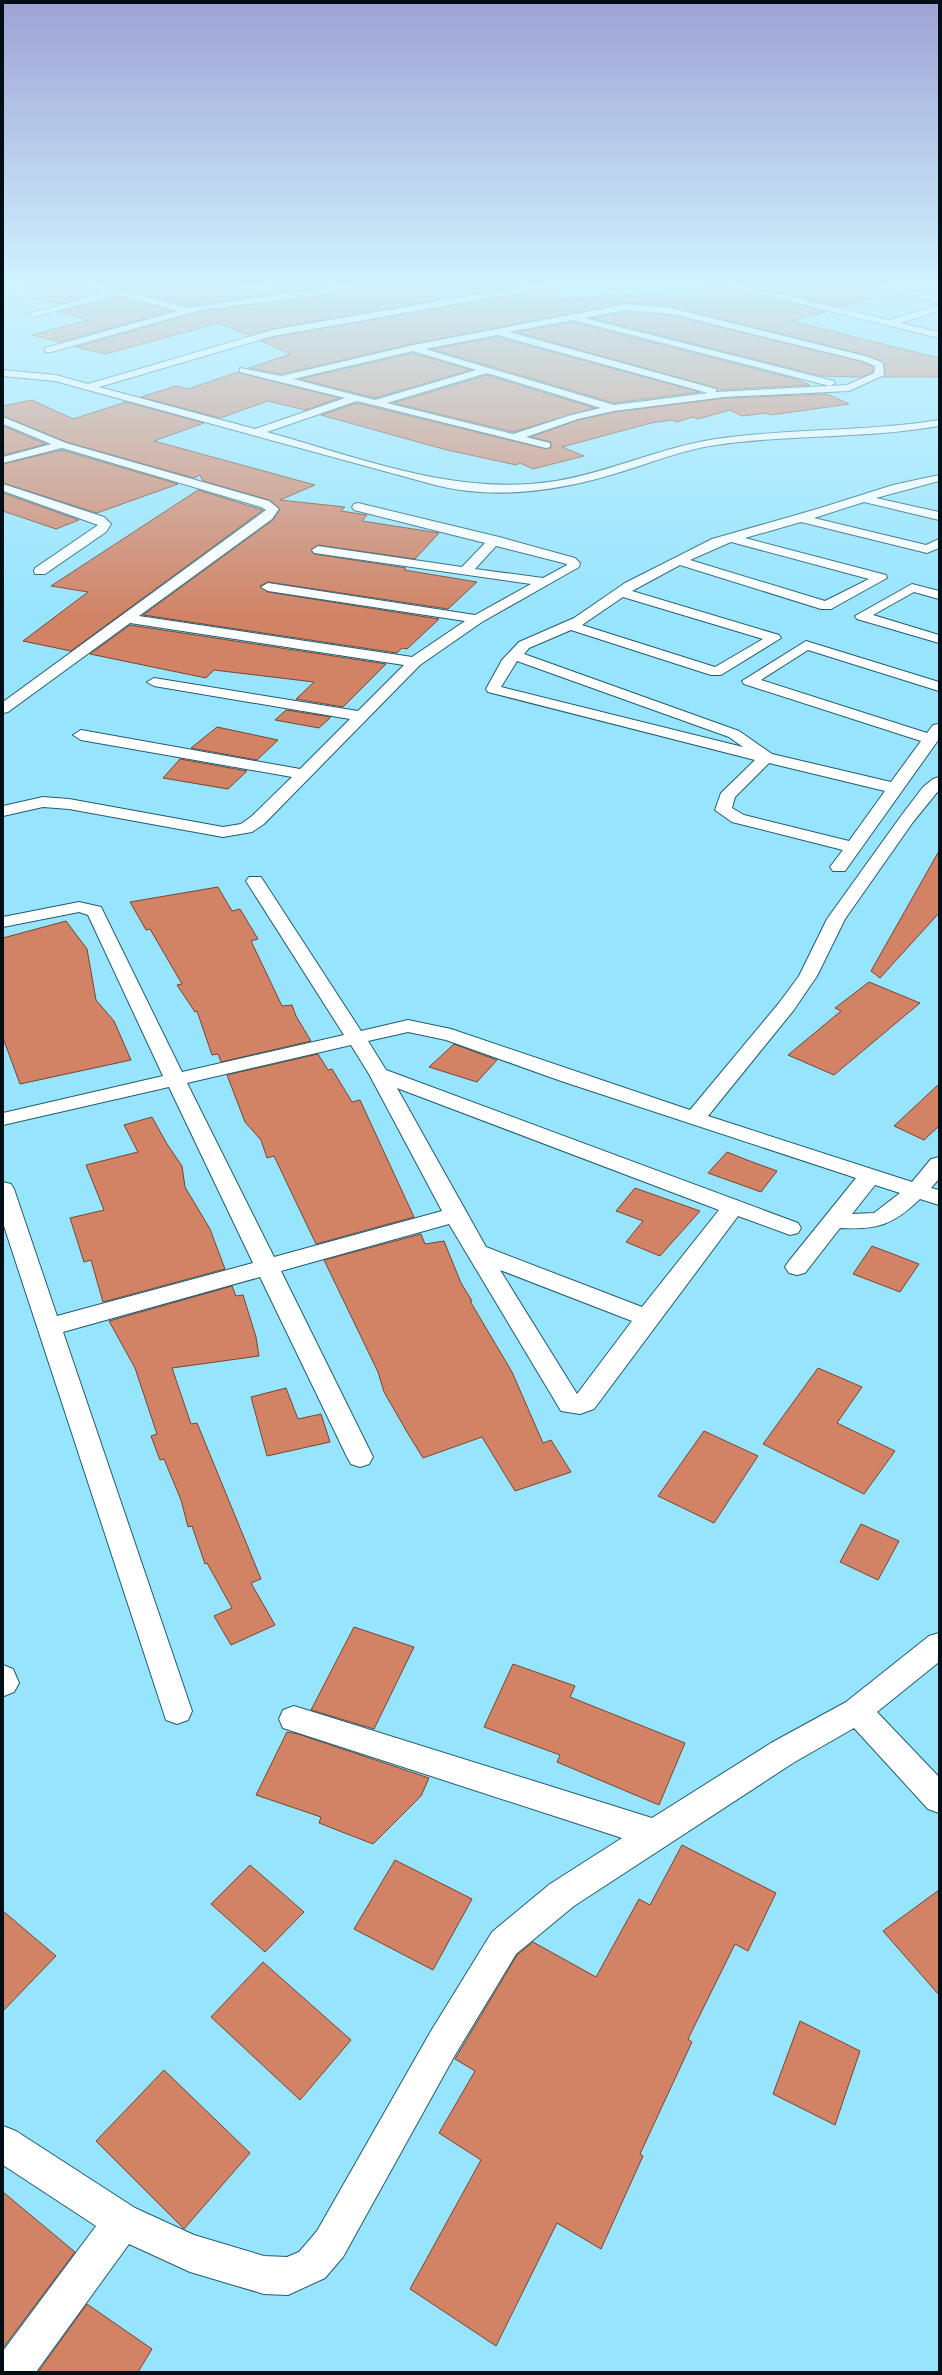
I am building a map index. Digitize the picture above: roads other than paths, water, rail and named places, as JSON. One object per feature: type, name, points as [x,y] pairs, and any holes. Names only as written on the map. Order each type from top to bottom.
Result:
[{"type":"street","points":[[121,396],[258,432],[439,483],[471,488],[510,489],[552,486],[716,442],[764,437],[871,431],[939,423]]},
{"type":"street","points":[[348,396],[546,445]]},
{"type":"street","points":[[375,403],[399,396]]},
{"type":"street","points":[[573,396],[614,408]]},
{"type":"street","points":[[514,437],[575,417],[614,408],[710,396]]},
{"type":"street","points":[[258,432],[356,398]]},
{"type":"street","points":[[3,420],[62,445],[265,504],[273,509],[268,516],[129,619],[3,709]]},
{"type":"street","points":[[3,460],[62,445]]},
{"type":"street","points":[[895,788],[493,689],[507,663],[524,646],[570,625],[622,592],[716,542],[926,479],[939,478]]},
{"type":"street","points":[[3,487],[100,520],[105,524],[102,529],[40,571]]},
{"type":"street","points":[[863,498],[939,516]]},
{"type":"street","points":[[3,811],[44,802],[69,804],[206,830],[234,831],[246,828],[258,820],[415,662],[477,619],[542,582],[573,567],[574,563],[495,540],[358,507]]},
{"type":"street","points":[[800,518],[927,549],[939,543]]},
{"type":"street","points":[[679,562],[826,606],[881,578],[731,538]]},
{"type":"street","points":[[465,571],[495,540]]},
{"type":"street","points":[[318,550],[542,582]]},
{"type":"street","points":[[268,587],[477,619]]},
{"type":"street","points":[[939,595],[912,588],[862,616],[939,639]]},
{"type":"street","points":[[570,625],[716,672],[774,638],[622,592]]},
{"type":"street","points":[[129,619],[415,662]]},
{"type":"street","points":[[838,866],[935,733],[749,681],[806,645],[939,687]]},
{"type":"street","points":[[514,656],[734,734],[766,757]]},
{"type":"street","points":[[154,682],[360,716]]},
{"type":"street","points":[[81,734],[304,774]]},
{"type":"street","points":[[766,757],[727,796],[723,810],[738,819],[852,847]]},
{"type":"street","points":[[694,1119],[786,1007],[808,976],[836,919],[907,819],[929,790],[939,782]]},
{"type":"street","points":[[255,881],[379,1074],[455,1215],[570,1404],[580,1405],[585,1402],[647,1318],[733,1207]]},
{"type":"street","points":[[3,922],[78,907],[95,910],[175,1079],[360,1457]]},
{"type":"street","points":[[3,1119],[408,1026],[427,1028],[451,1035],[694,1119],[939,1198]]},
{"type":"street","points":[[379,1074],[790,1228]]},
{"type":"street","points":[[834,1221],[868,1221],[882,1218],[914,1190],[939,1164]]},
{"type":"street","points":[[797,1267],[870,1176]]},
{"type":"street","points":[[3,1189],[177,1711]]},
{"type":"street","points":[[49,1327],[455,1215]]},
{"type":"street","points":[[477,1252],[647,1318]]},
{"type":"street","points":[[3,2144],[122,2221],[190,2253],[264,2275],[288,2276],[312,2264],[330,2244],[443,2043],[504,1943],[562,1895],[782,1753],[857,1711],[939,1645]]},
{"type":"street","points":[[857,1711],[939,1799]]},
{"type":"street","points":[[294,1719],[655,1834]]},
{"type":"street","points":[[12,2372],[122,2221]]}]
